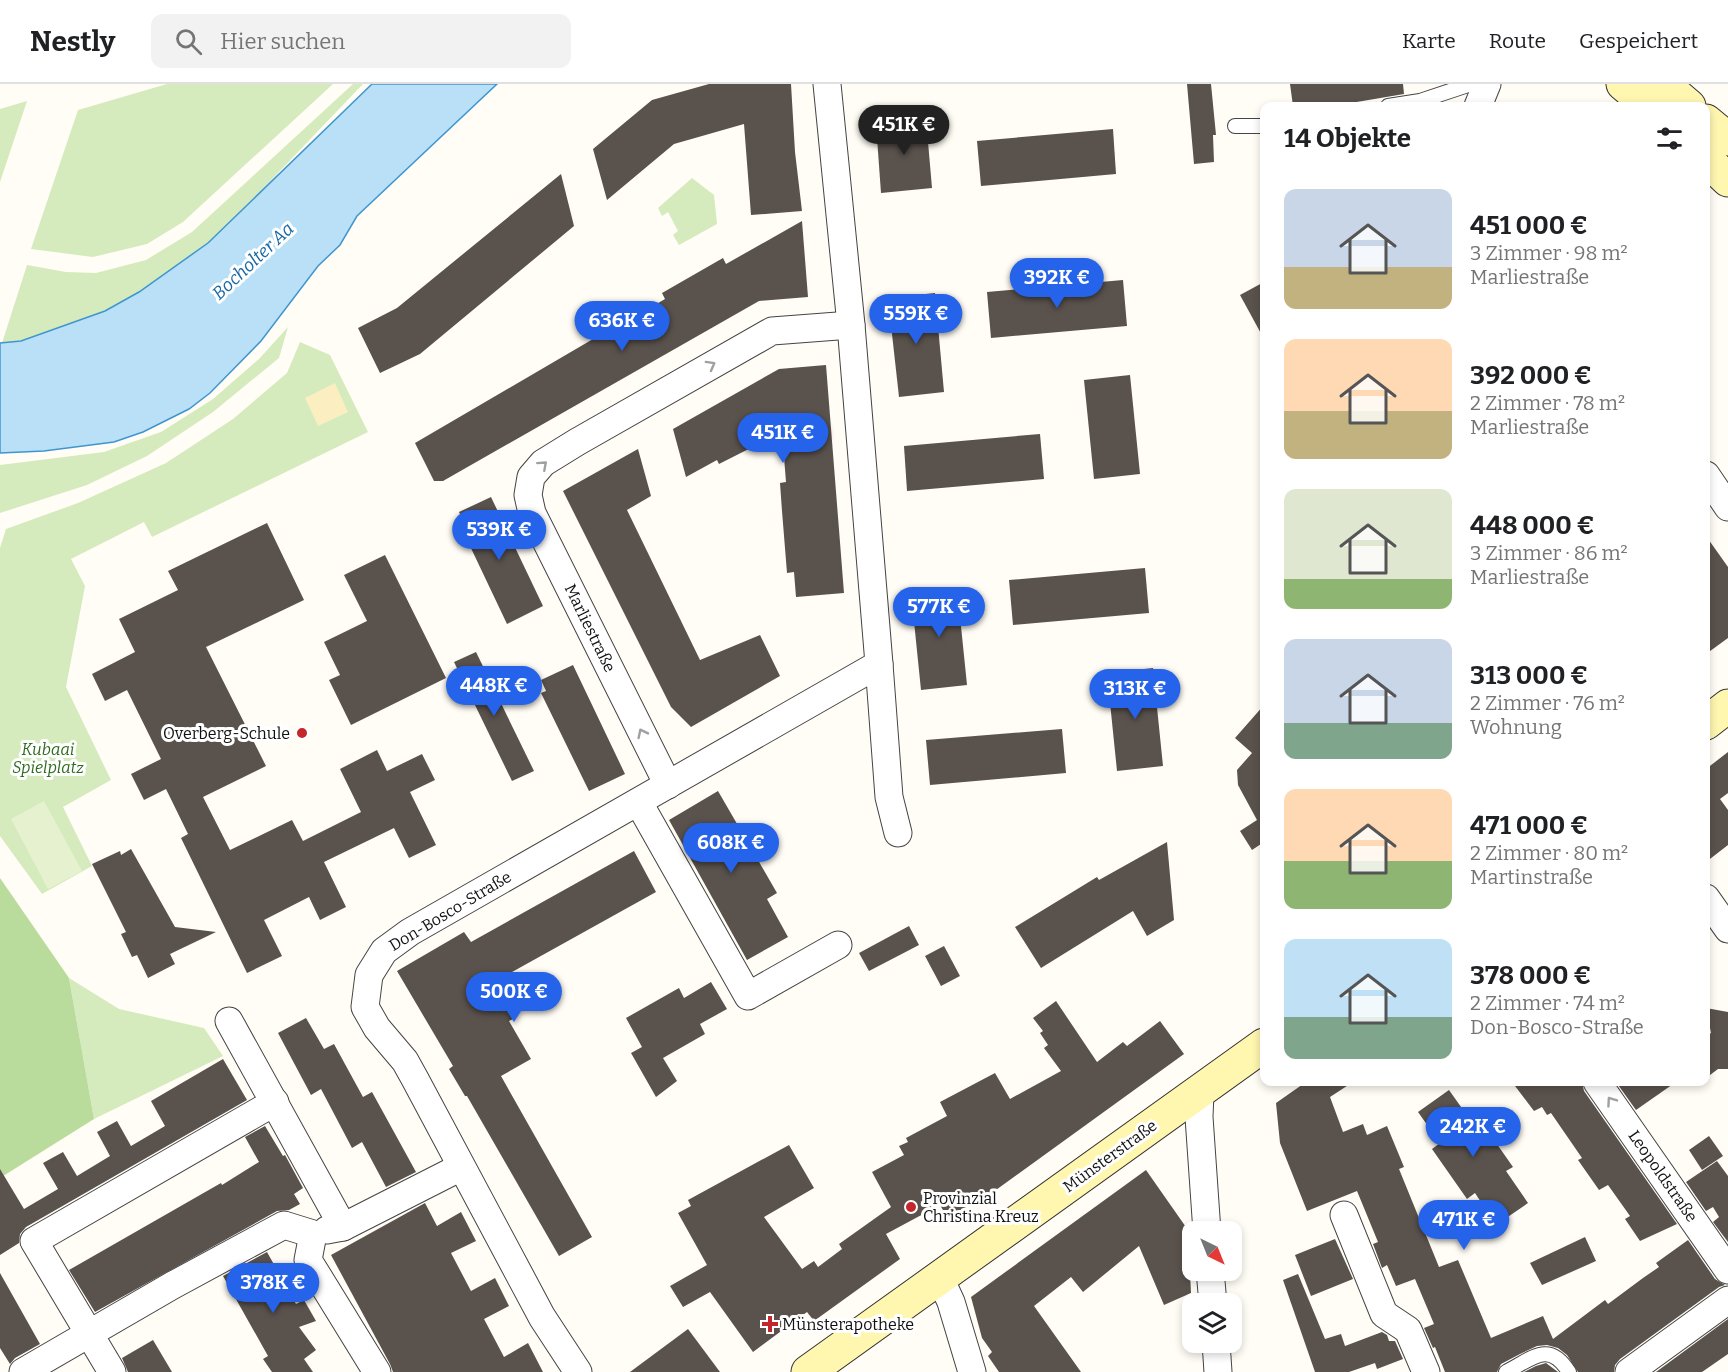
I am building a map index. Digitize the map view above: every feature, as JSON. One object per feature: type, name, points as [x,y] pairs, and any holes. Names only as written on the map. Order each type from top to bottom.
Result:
[{"type":"main road","points":[[1623,84],[1644,102]]},
{"type":"main road","points":[[1663,84],[1684,102]]},
{"type":"main road","points":[[1710,124],[1728,140]]},
{"type":"main road","points":[[1710,163],[1728,180]]},
{"type":"main road","points":[[1710,720],[1728,706]]},
{"type":"main road","name":"Münsterstraße","points":[[808,1372],[1260,1048]]},
{"type":"street","points":[[827,84],[851,325],[889,797],[898,833]]},
{"type":"street","points":[[1468,84],[1472,102]]},
{"type":"street","points":[[1480,102],[1487,84]]},
{"type":"street","name":"Marliestraße","points":[[668,785],[532,513],[528,495],[531,477],[543,463],[577,442],[772,331],[851,325]]},
{"type":"street","points":[[1710,481],[1728,507]]},
{"type":"street","points":[[668,785],[879,664]]},
{"type":"street","name":"Don-Bosco-Straße","points":[[578,1372],[542,1317],[405,1061],[377,1028],[365,1007],[369,975],[384,951],[410,932],[668,785]]},
{"type":"street","points":[[639,803],[748,996],[838,945]]},
{"type":"street","points":[[1710,904],[1728,929]]},
{"type":"street","points":[[229,1021],[343,1227]]},
{"type":"street","name":"Leopoldstraße","points":[[1600,1086],[1728,1270]]},
{"type":"street","points":[[1200,1092],[1199,1117],[1207,1221]]},
{"type":"street","points":[[111,1372],[34,1241],[274,1102]]},
{"type":"street","points":[[23,1372],[284,1225],[313,1234],[343,1227],[461,1167]]},
{"type":"street","points":[[1344,1215],[1384,1314],[1408,1330],[1426,1372]]},
{"type":"street","points":[[313,1234],[308,1260],[377,1372]]},
{"type":"street","points":[[940,1278],[951,1302],[972,1372]]},
{"type":"street","points":[[1629,1372],[1728,1300]]},
{"type":"street","points":[[1217,1353],[1218,1372]]},
{"type":"lane","points":[[1414,102],[1468,84]]},
{"type":"lane","points":[[1235,126],[1260,126]]},
{"type":"lane","points":[[1506,1372],[1541,1354],[1554,1354],[1562,1360],[1569,1372]]},
{"type":"green space","points":[[167,84],[333,84],[183,222],[147,244],[93,257],[31,249],[78,110]]},
{"type":"green space","points":[[353,84],[363,84],[231,222],[189,260],[134,300],[44,345],[2,343],[27,265],[66,272],[96,273],[146,260],[192,232]]},
{"type":"green space","points":[[27,101],[0,182],[0,109]]},
{"type":"green space","points":[[692,178],[714,195],[717,224],[679,245],[673,235],[678,231],[668,212],[662,216],[658,208]]},
{"type":"green space","points":[[288,327],[279,358],[213,412],[147,456],[87,485],[0,513],[0,465],[104,452],[161,432],[213,399],[259,359]]},
{"type":"green space","name":"Kubaai Spielplatz","points":[[300,342],[330,355],[368,432],[152,537],[144,522],[71,559],[85,586],[66,687],[111,780],[63,807],[92,866],[42,894],[0,836],[0,548],[6,529],[78,503],[166,463],[233,419],[287,373]]},
{"type":"green space","points":[[44,801],[82,871],[48,889],[11,819]]},
{"type":"green space","points":[[0,878],[69,978],[94,1119],[0,1178]]},
{"type":"green space","points":[[69,978],[119,1009],[204,1028],[223,1056],[94,1119]]},
{"type":"sand","points":[[335,383],[348,412],[318,426],[305,398]]},
{"type":"water","name":"Bocholter Aa","points":[[372,84],[497,84],[357,216],[340,245],[318,266],[261,341],[210,393],[189,409],[143,432],[114,442],[44,451],[0,453],[0,343],[21,341],[105,311],[139,292],[208,243]]},
{"type":"building","points":[[709,84],[791,84],[795,152],[802,211],[751,215],[744,124],[674,144],[607,200],[593,149],[652,100]]},
{"type":"building","points":[[1187,84],[1211,84],[1216,135],[1213,135],[1214,162],[1194,164]]},
{"type":"building","points":[[1290,84],[1403,84],[1404,94],[1357,102],[1292,102]]},
{"type":"building","points":[[926,119],[932,188],[881,193],[876,124]]},
{"type":"building","points":[[1113,129],[1116,174],[981,186],[977,141]]},
{"type":"building","points":[[561,174],[574,226],[420,354],[380,373],[358,328],[397,308]]},
{"type":"building","points":[[802,221],[808,297],[759,301],[443,481],[434,481],[415,443],[665,299],[662,293],[723,258],[726,264]]},
{"type":"building","points":[[1123,280],[1127,326],[991,338],[987,292]]},
{"type":"building","points":[[1260,284],[1260,332],[1240,295]]},
{"type":"building","points":[[935,293],[944,392],[899,397],[888,298]]},
{"type":"building","points":[[826,365],[844,593],[796,597],[794,572],[787,573],[780,483],[786,482],[782,432],[719,464],[717,460],[686,477],[673,429],[779,369]]},
{"type":"building","points":[[1130,375],[1140,474],[1094,479],[1084,380]]},
{"type":"building","points":[[1040,434],[1044,479],[907,491],[904,446]]},
{"type":"building","points":[[638,449],[651,496],[627,510],[700,660],[760,635],[780,676],[691,727],[671,707],[563,491]]},
{"type":"building","points":[[491,497],[543,606],[507,624],[460,525],[464,522],[459,512]]},
{"type":"building","points":[[267,523],[304,600],[206,647],[266,766],[203,797],[230,850],[292,820],[303,841],[361,812],[340,769],[377,750],[387,771],[422,754],[435,780],[410,792],[436,845],[409,858],[394,828],[324,862],[346,907],[320,920],[309,897],[264,920],[282,956],[247,973],[181,838],[188,834],[166,789],[144,800],[131,774],[161,759],[127,690],[105,701],[92,674],[135,652],[119,619],[178,590],[168,571]]},
{"type":"building","points":[[1710,542],[1728,567],[1728,638],[1710,651]]},
{"type":"building","points":[[385,555],[446,678],[351,725],[329,680],[340,675],[324,642],[367,621],[344,575]]},
{"type":"building","points":[[1145,568],[1149,613],[1013,625],[1009,580]]},
{"type":"building","points":[[957,587],[967,685],[921,690],[911,592]]},
{"type":"building","points":[[476,652],[534,771],[512,781],[454,662]]},
{"type":"building","points":[[573,665],[625,774],[589,791],[541,693],[546,691],[541,680]]},
{"type":"building","points":[[1153,668],[1163,766],[1117,771],[1107,673]]},
{"type":"building","points":[[1260,710],[1260,845],[1252,850],[1240,831],[1257,820],[1238,785],[1237,770],[1252,753],[1235,738]]},
{"type":"building","points":[[1062,729],[1066,773],[930,785],[926,740]]},
{"type":"building","points":[[1728,752],[1728,793],[1720,799],[1728,810],[1728,845],[1710,859],[1710,766]]},
{"type":"building","points":[[718,791],[777,893],[767,899],[788,937],[747,960],[669,820]]},
{"type":"building","points":[[1167,842],[1174,920],[1147,936],[1133,911],[1041,968],[1015,927],[1097,877],[1099,880]]},
{"type":"building","points":[[131,849],[175,927],[216,932],[170,954],[175,964],[148,978],[137,955],[132,957],[121,934],[126,932],[92,864],[120,851],[121,855]]},
{"type":"building","points":[[634,851],[656,892],[494,982],[515,1018],[509,1021],[531,1059],[501,1076],[592,1237],[559,1256],[467,1096],[449,1069],[453,1066],[397,971],[464,932],[471,942]]},
{"type":"building","points":[[909,926],[919,945],[869,971],[859,953]]},
{"type":"building","points":[[944,946],[960,976],[941,986],[925,956]]},
{"type":"building","points":[[711,982],[727,1009],[700,1024],[705,1034],[663,1058],[677,1081],[656,1097],[631,1053],[642,1047],[626,1018],[679,988],[684,998]]},
{"type":"building","points":[[1056,1001],[1097,1062],[1123,1042],[1127,1046],[1160,1021],[1184,1054],[989,1195],[947,1217],[940,1205],[886,1234],[900,1259],[814,1321],[807,1312],[753,1352],[710,1292],[683,1307],[670,1286],[707,1265],[678,1213],[691,1206],[688,1200],[789,1145],[814,1188],[764,1217],[802,1269],[814,1261],[818,1267],[842,1249],[839,1244],[891,1207],[872,1172],[904,1155],[899,1146],[908,1142],[906,1138],[947,1116],[940,1102],[995,1073],[1010,1099],[1061,1071],[1044,1048],[1048,1045],[1040,1033],[1043,1031],[1033,1018]]},
{"type":"building","points":[[1710,1009],[1728,1012],[1728,1069],[1718,1069],[1710,1075],[1710,1034]]},
{"type":"building","points":[[306,1018],[324,1049],[334,1044],[363,1097],[372,1092],[416,1172],[386,1187],[362,1142],[352,1148],[321,1089],[311,1095],[278,1033]]},
{"type":"building","points":[[223,1059],[247,1100],[26,1227],[20,1234],[19,1243],[0,1255],[0,1169],[24,1209],[58,1189],[43,1163],[63,1152],[77,1176],[110,1156],[97,1132],[117,1121],[131,1146],[165,1126],[151,1101]]},
{"type":"building","points":[[1300,1086],[1347,1086],[1330,1097],[1343,1132],[1363,1124],[1367,1135],[1387,1126],[1404,1167],[1399,1169],[1439,1267],[1458,1260],[1491,1338],[1543,1316],[1553,1339],[1605,1300],[1608,1304],[1659,1267],[1656,1263],[1688,1240],[1715,1279],[1725,1285],[1719,1287],[1620,1359],[1615,1365],[1614,1372],[1578,1372],[1567,1355],[1558,1348],[1547,1345],[1537,1346],[1501,1364],[1497,1372],[1445,1372],[1424,1328],[1434,1324],[1415,1279],[1396,1286],[1387,1265],[1382,1268],[1373,1244],[1378,1242],[1357,1191],[1307,1211],[1280,1143],[1276,1103]]},
{"type":"building","points":[[1515,1086],[1583,1086],[1584,1091],[1677,1224],[1640,1241],[1625,1219],[1630,1216],[1608,1185],[1599,1190],[1578,1160],[1582,1158],[1551,1113],[1547,1115],[1542,1107],[1534,1111]]},
{"type":"building","points":[[1619,1086],[1670,1086],[1636,1110]]},
{"type":"building","points":[[1449,1090],[1471,1121],[1478,1117],[1513,1167],[1506,1171],[1528,1203],[1496,1225],[1475,1193],[1467,1199],[1432,1149],[1440,1143],[1418,1112]]},
{"type":"building","points":[[265,1126],[283,1156],[285,1155],[303,1188],[294,1194],[300,1204],[289,1210],[277,1211],[95,1312],[69,1270],[259,1162],[245,1137]]},
{"type":"building","points":[[1709,1136],[1723,1156],[1702,1170],[1689,1150]]},
{"type":"building","points":[[1717,1161],[1728,1176],[1728,1242],[1713,1222],[1719,1217],[1713,1207],[1706,1211],[1686,1182]]},
{"type":"building","points":[[1146,1170],[1182,1221],[1182,1281],[1190,1281],[1191,1293],[1182,1293],[1182,1297],[1164,1305],[1139,1246],[1083,1292],[1071,1277],[1034,1306],[1081,1372],[999,1372],[988,1356],[992,1352],[982,1338],[971,1297]]},
{"type":"building","points":[[425,1203],[437,1226],[461,1212],[476,1241],[451,1253],[471,1291],[495,1278],[509,1306],[484,1319],[504,1357],[528,1343],[543,1372],[393,1372],[331,1255]]},
{"type":"building","points":[[1585,1237],[1596,1261],[1542,1285],[1530,1263]]},
{"type":"building","points":[[1335,1239],[1353,1279],[1311,1296],[1295,1255]]},
{"type":"building","points":[[267,1252],[296,1304],[304,1300],[316,1321],[299,1327],[316,1350],[304,1359],[313,1372],[272,1372],[263,1359],[268,1356],[223,1276]]},
{"type":"building","points":[[0,1273],[40,1344],[15,1358],[10,1364],[0,1348]]},
{"type":"building","points":[[1298,1274],[1325,1339],[1341,1334],[1345,1346],[1382,1332],[1387,1335],[1389,1341],[1395,1341],[1403,1359],[1377,1369],[1375,1363],[1349,1372],[1315,1372],[1283,1280]]},
{"type":"building","points":[[1728,1319],[1728,1354],[1702,1372],[1656,1372]]},
{"type":"building","points":[[688,1329],[720,1372],[630,1372]]},
{"type":"building","points":[[153,1340],[172,1372],[128,1372],[122,1358]]},
{"type":"building","points":[[1546,1363],[1558,1372],[1524,1372],[1536,1366]]},
{"type":"place","name":"Overberg-Schule","points":[[302,733]]},
{"type":"place","name":"Provinzial Christina Kreuz","points":[[911,1207]]},
{"type":"place","name":"Münsterapotheke","points":[[770,1324]]}]
